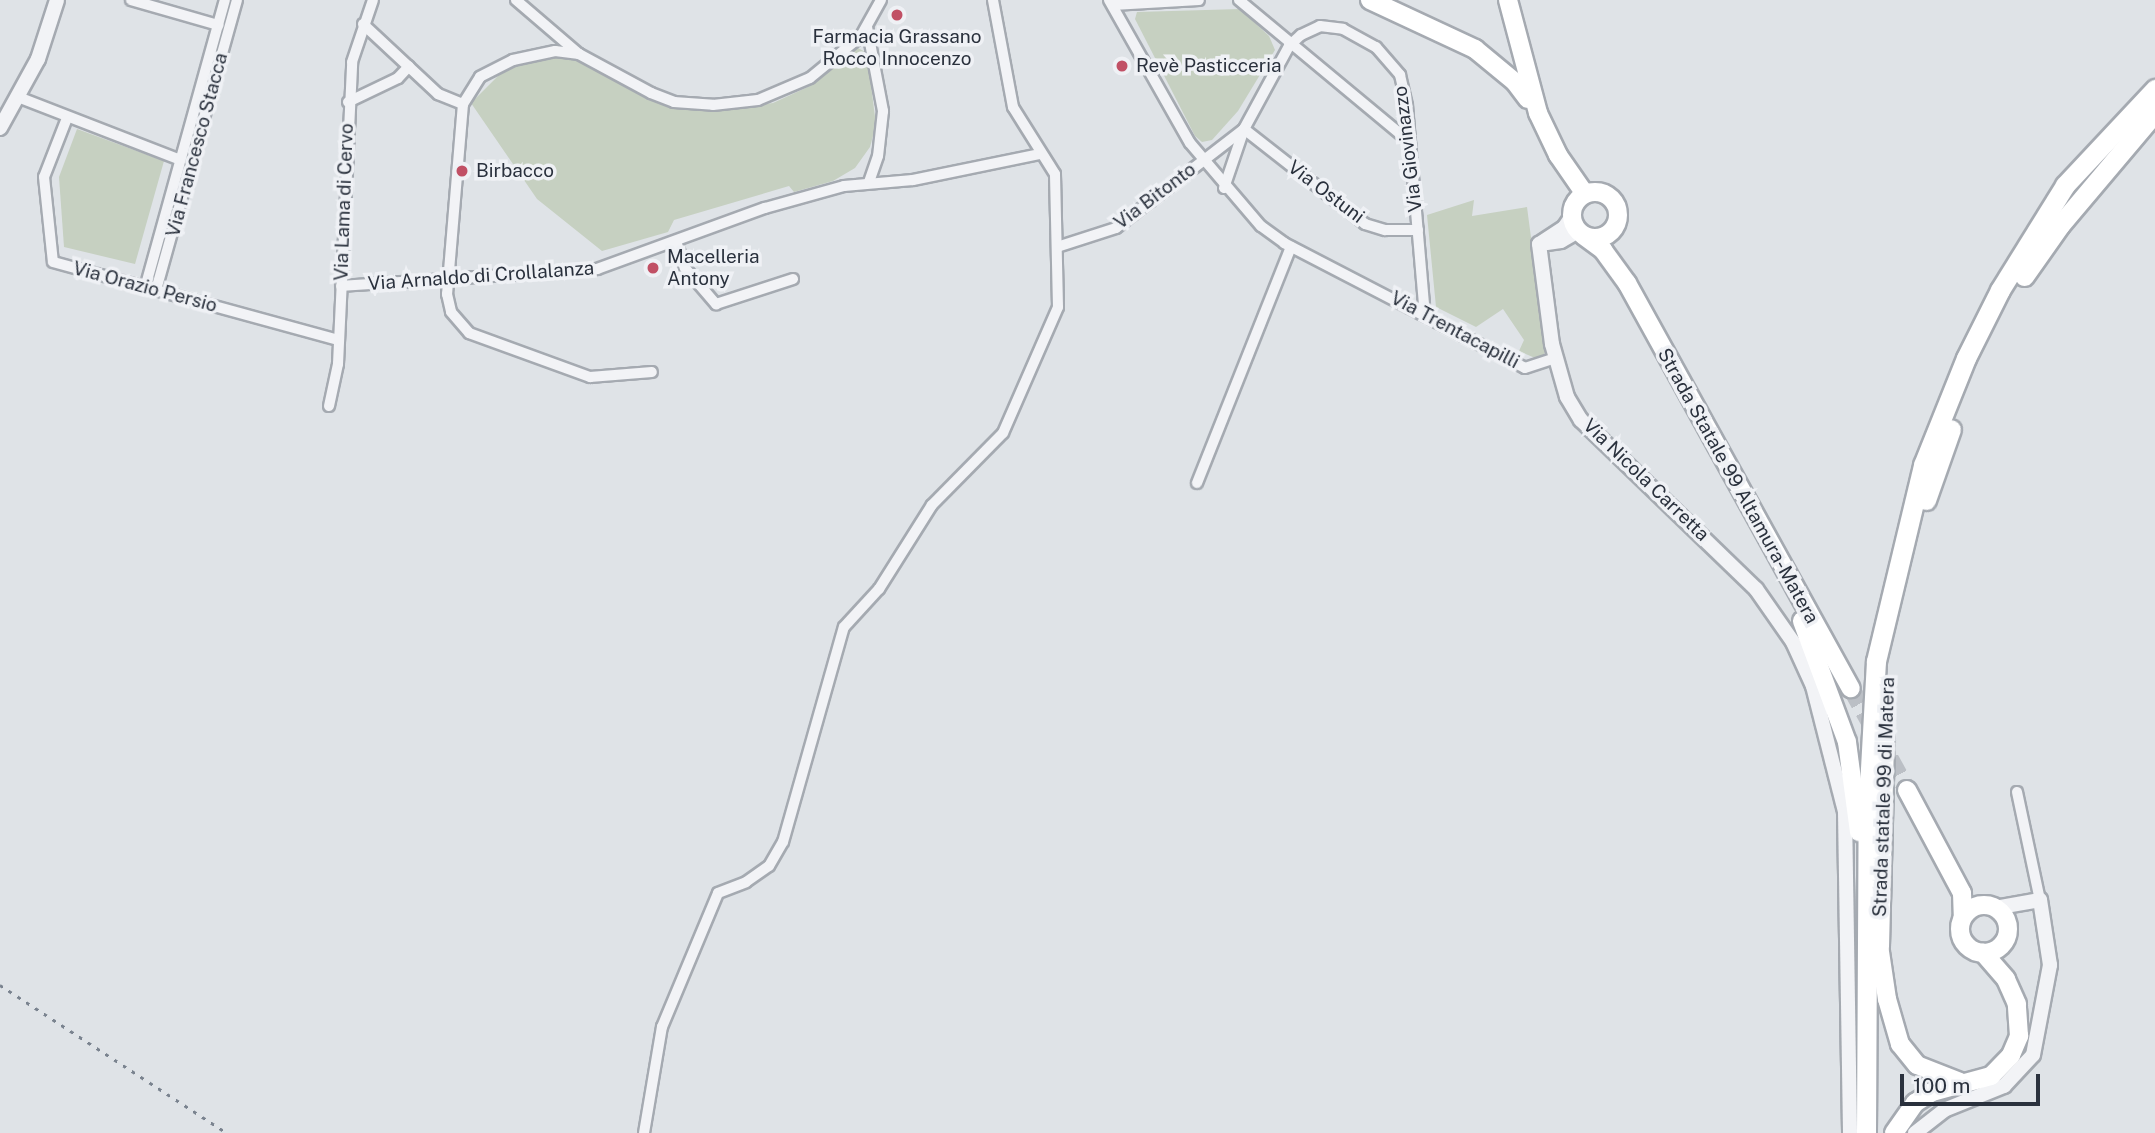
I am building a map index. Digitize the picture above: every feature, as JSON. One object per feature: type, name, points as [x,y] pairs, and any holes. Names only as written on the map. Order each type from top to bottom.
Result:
[{"type":"highway","name":"Strada statale 99 di Matera","points":[[1866,1133],[1866,968],[1876,661],[1923,465],[1966,358],[2000,290],[2065,186],[2155,89]]},
{"type":"highway","name":"Strada statale 99 di Matera","points":[[1879,1133],[1879,945],[1884,717],[1893,631],[1927,496],[1988,336],[2060,225],[2155,112]]},
{"type":"main road","points":[[1370,0],[1484,55],[1515,82],[1538,113],[1559,155],[1579,216],[1608,234],[1617,222],[1616,207],[1607,196],[1579,216]]},
{"type":"main road","points":[[1508,0],[1538,113]]},
{"type":"main road","name":"Strada Statale 99 Altamura-Matera","points":[[1579,216],[1627,283]]},
{"type":"main road","name":"Strada Statale 99 Altamura-Matera","points":[[1608,234],[1627,283],[1851,688]]},
{"type":"main road","points":[[1769,544],[1830,694],[1854,773],[1866,968]]},
{"type":"main road","name":"Strada statale 99 di Matera","points":[[1907,790],[1962,892],[1963,917]]},
{"type":"main road","name":"Strada statale 99 di Matera","points":[[1962,892],[2000,910]]},
{"type":"main road","points":[[1894,1133],[1915,1103],[1932,1092],[1991,1076],[2003,1066],[2019,1036],[2017,1004],[2006,979],[1983,954],[1962,941],[1963,917],[2000,910],[2008,931],[2004,943],[2006,979]]},
{"type":"main road","points":[[1983,954],[2004,943]]},
{"type":"main road","points":[[1879,945],[1887,999],[1900,1044],[1917,1065],[1964,1083]]},
{"type":"street","points":[[0,128],[38,59],[57,0]]},
{"type":"street","points":[[131,0],[218,25]]},
{"type":"street","name":"Via Francesco Stacca","points":[[151,289],[178,159],[225,0]]},
{"type":"street","name":"Via Francesco Stacca","points":[[151,289],[237,0]]},
{"type":"street","name":"Via Lama di Cervo","points":[[329,406],[339,340],[348,102],[352,62],[373,0]]},
{"type":"street","points":[[516,0],[579,54],[674,102],[713,105],[758,100],[810,78],[838,59],[867,27],[881,0]]},
{"type":"street","points":[[644,1133],[662,1027],[718,893],[746,882],[769,866],[783,842],[844,626],[879,589],[932,505],[1003,433],[1058,307],[1055,174],[1013,107],[993,0]]},
{"type":"street","points":[[1111,3],[1199,0]]},
{"type":"street","points":[[1239,0],[1289,46],[1409,142]]},
{"type":"street","name":"Via Trentacapilli","points":[[1111,3],[1203,160],[1224,188],[1261,226],[1291,247],[1525,368],[1555,358]]},
{"type":"street","points":[[363,24],[438,94],[463,104]]},
{"type":"street","name":"Via Giovinazzo","points":[[1289,46],[1320,26],[1343,29],[1376,47],[1400,75],[1425,315]]},
{"type":"street","points":[[867,27],[883,111],[878,156],[869,182]]},
{"type":"street","name":"Via Bitonto","points":[[1224,188],[1244,129],[1289,46]]},
{"type":"street","points":[[579,54],[555,51],[513,60],[480,77],[463,104],[446,279],[451,312],[470,333],[590,377],[652,372]]},
{"type":"street","points":[[348,102],[398,78],[409,66]]},
{"type":"street","points":[[0,114],[18,97]]},
{"type":"street","points":[[18,97],[66,118],[178,159]]},
{"type":"street","name":"Via Orazio Persio","points":[[66,118],[44,177],[53,262],[339,340]]},
{"type":"street","name":"Via Bitonto","points":[[1057,247],[1116,228],[1244,129]]},
{"type":"street","name":"Via Ostuni","points":[[1244,129],[1365,223],[1385,230],[1418,230]]},
{"type":"street","name":"Via Arnaldo di Crollalanza","points":[[341,286],[597,269],[765,208],[869,182],[913,180],[1041,154]]},
{"type":"street","points":[[1555,358],[1539,244],[1579,216]]},
{"type":"street","points":[[676,241],[685,268],[716,304],[793,279]]},
{"type":"street","points":[[1197,483],[1291,247]]},
{"type":"street","name":"Via Nicola Carretta","points":[[1555,358],[1567,397],[1581,420],[1756,589],[1793,642],[1813,686],[1845,812],[1850,1133]]},
{"type":"street","points":[[1915,1133],[1944,1110],[2004,1086],[2033,1055],[2050,965],[2018,792]]},
{"type":"street","points":[[2000,910],[2040,900]]},
{"type":"green space","points":[[1240,9],[1269,36],[1275,50],[1238,111],[1212,140],[1202,142],[1195,136],[1135,19],[1137,12]]},
{"type":"green space","points":[[858,48],[867,53],[876,125],[870,147],[855,168],[833,181],[794,192],[789,186],[674,220],[668,232],[602,251],[537,199],[471,103],[507,67],[546,55],[572,57],[640,95],[677,108],[718,111],[773,103],[810,86]]},
{"type":"green space","points":[[77,129],[164,161],[135,264],[64,247],[59,177]]},
{"type":"green space","points":[[1474,200],[1472,216],[1527,207],[1546,351],[1543,356],[1535,358],[1519,351],[1524,340],[1503,309],[1476,327],[1436,307],[1427,215]]},
{"type":"tunnel","points":[[1851,688],[1907,790]]},
{"type":"railway","points":[[0,985],[227,1133]]},
{"type":"place","name":"Farmacia Grassano Rocco Innocenzo","points":[[897,15]]},
{"type":"place","name":"Revè Pasticceria","points":[[1122,66]]},
{"type":"place","name":"Birbacco","points":[[462,171]]},
{"type":"place","name":"Macelleria Antony","points":[[653,268]]}]
